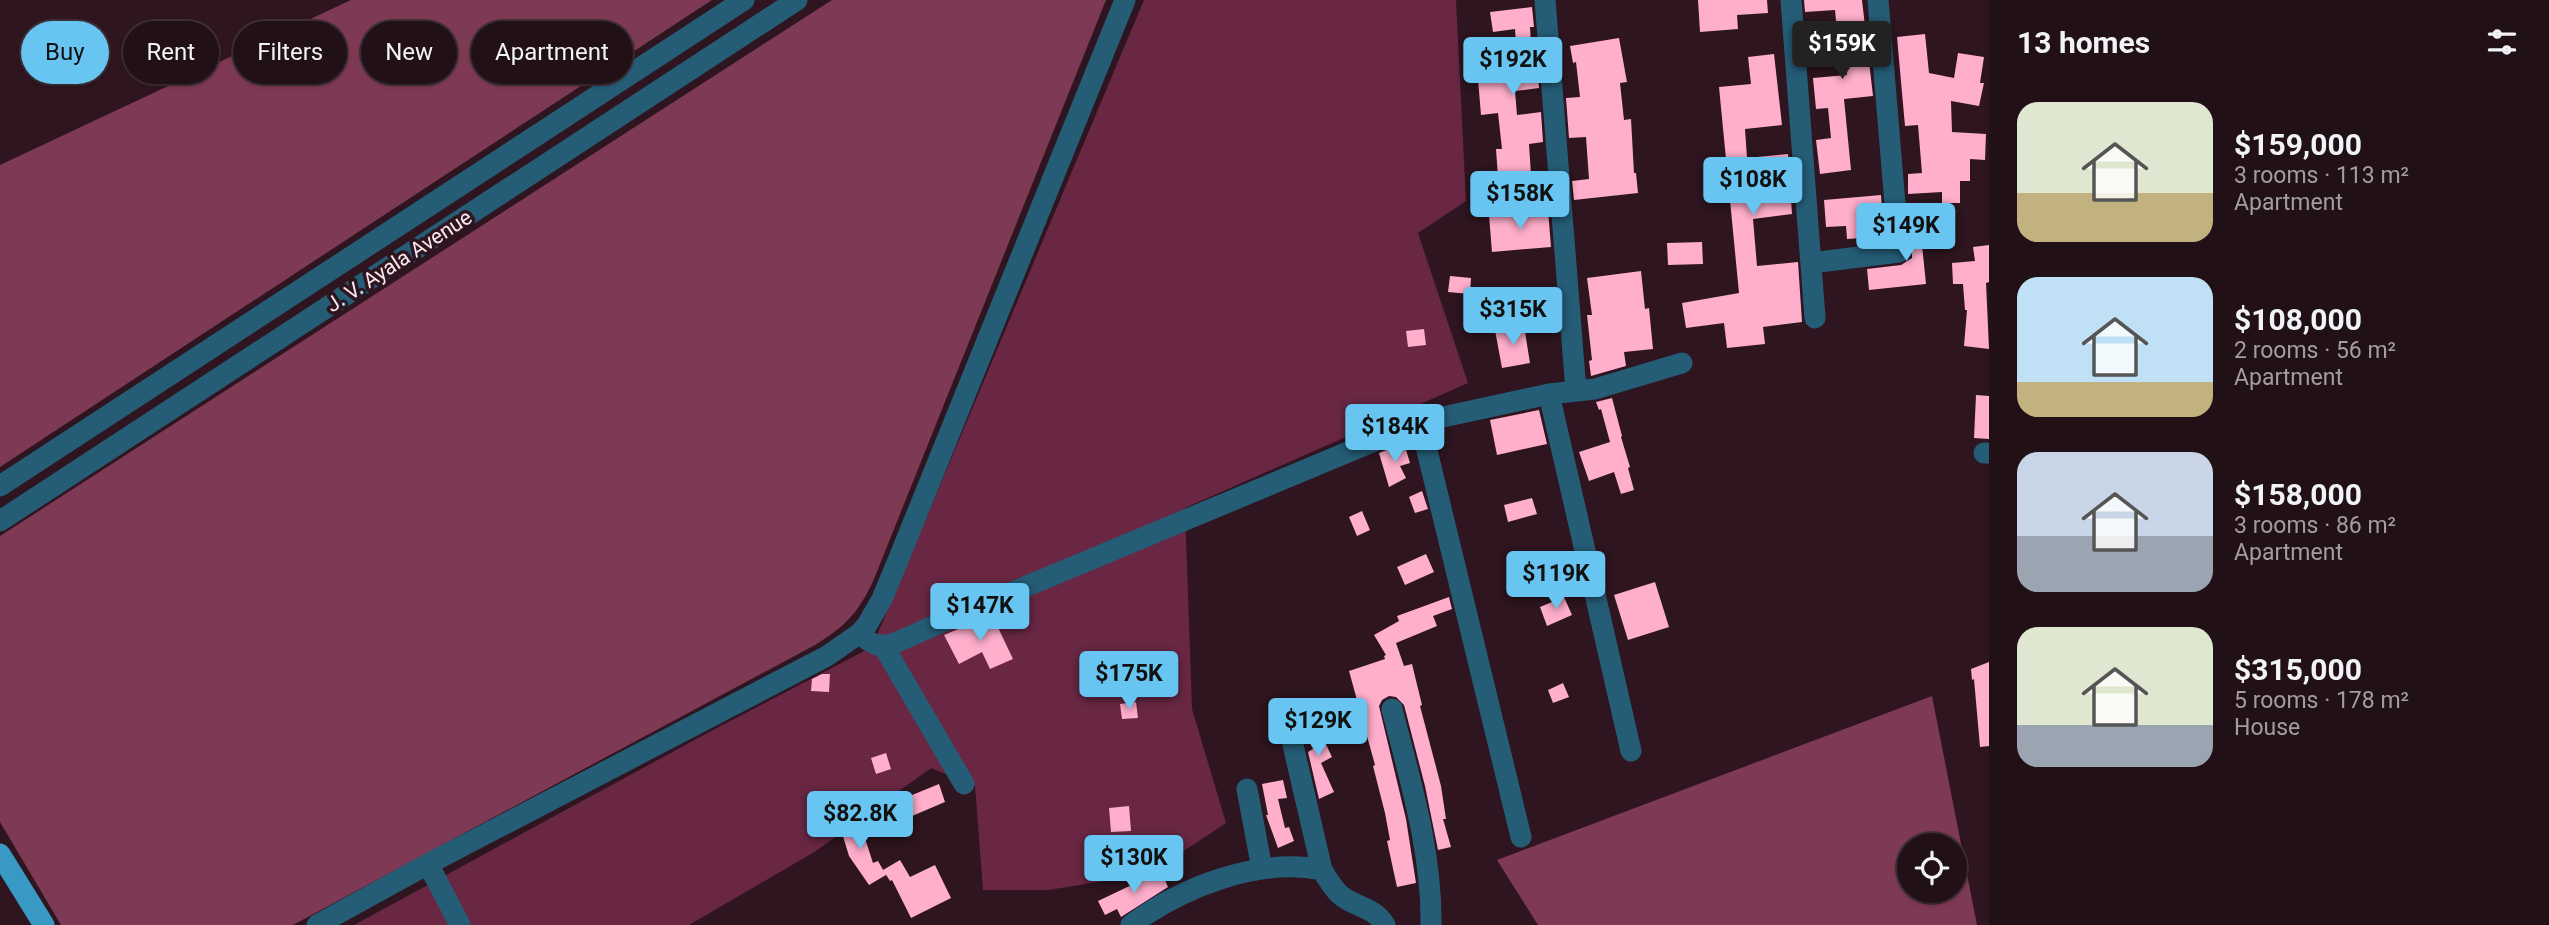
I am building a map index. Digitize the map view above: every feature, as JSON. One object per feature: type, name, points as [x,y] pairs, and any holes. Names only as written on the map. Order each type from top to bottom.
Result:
[{"type":"main road","points":[[0,854],[44,925]]},
{"type":"street","name":"J. V. Ayala Avenue","points":[[0,486],[744,0]]},
{"type":"street","name":"J. V. Ayala Avenue","points":[[0,521],[328,307],[766,9],[797,0]]},
{"type":"street","points":[[317,925],[428,864],[803,670],[860,633],[873,617],[887,588],[1125,0]]},
{"type":"street","points":[[1545,0],[1576,390]]},
{"type":"street","points":[[1791,0],[1815,318]]},
{"type":"street","points":[[1811,262],[1899,252],[1878,0]]},
{"type":"street","points":[[312,282],[328,307]]},
{"type":"street","points":[[860,633],[869,643],[884,647],[1420,422],[1549,394],[1595,389],[1682,363]]},
{"type":"street","points":[[1549,394],[1631,751]]},
{"type":"street","points":[[1420,422],[1521,837]]},
{"type":"street","points":[[884,647],[964,784]]},
{"type":"street","points":[[1392,709],[1426,852],[1430,879],[1431,925]]},
{"type":"street","points":[[1293,745],[1322,870],[1337,893],[1376,913],[1385,925]]},
{"type":"street","points":[[1247,789],[1262,869]]},
{"type":"street","points":[[428,864],[460,925]]},
{"type":"street","points":[[1131,925],[1177,897],[1219,880],[1262,869],[1305,866],[1322,870]]},
{"type":"shaded area","points":[[351,0],[712,0],[633,52],[633,21],[471,21],[471,84],[584,84],[0,467],[0,165],[172,84],[219,84],[219,62],[233,55],[233,84],[347,84],[347,21],[306,21]]},
{"type":"shaded area","points":[[832,0],[1106,0],[874,579],[863,601],[850,617],[815,645],[293,925],[61,925],[0,822],[0,536]]},
{"type":"shaded area","points":[[1144,0],[1456,0],[1466,201],[1418,233],[1468,383],[1185,508],[1192,709],[1226,823],[1149,874],[1048,890],[983,890],[975,786],[931,768],[816,851],[689,925],[354,925],[872,647]]},
{"type":"shaded area","points":[[1932,696],[1959,833],[1897,833],[1897,903],[1967,903],[1967,874],[1977,925],[1538,925],[1497,860]]},
{"type":"building","points":[[1698,0],[1767,0],[1768,13],[1737,15],[1738,29],[1700,32]]},
{"type":"building","points":[[1804,0],[1862,0],[1873,96],[1844,99],[1851,170],[1820,174],[1816,140],[1831,138],[1828,108],[1816,109],[1813,78],[1847,75],[1845,52],[1839,52],[1835,10],[1805,12]]},
{"type":"building","points":[[1532,7],[1534,27],[1530,27],[1533,74],[1538,74],[1539,88],[1515,91],[1517,115],[1541,112],[1543,142],[1529,144],[1531,175],[1498,177],[1496,149],[1502,149],[1498,113],[1481,115],[1478,79],[1518,76],[1515,29],[1493,32],[1490,12]]},
{"type":"building","points":[[1925,34],[1929,73],[1954,78],[1958,53],[1984,57],[1980,83],[1984,83],[1979,106],[1951,101],[1952,132],[1986,134],[1985,160],[1970,159],[1970,181],[1960,181],[1960,203],[1942,203],[1942,192],[1908,194],[1908,174],[1922,173],[1918,125],[1905,126],[1897,37]]},
{"type":"building","points":[[1619,38],[1627,82],[1620,83],[1624,120],[1631,119],[1638,193],[1574,200],[1572,181],[1589,179],[1586,137],[1569,138],[1566,98],[1580,97],[1576,62],[1573,63],[1570,46]]},
{"type":"building","points":[[1774,54],[1782,125],[1745,129],[1747,158],[1788,154],[1792,214],[1753,219],[1757,266],[1798,262],[1802,322],[1763,327],[1765,344],[1727,348],[1724,323],[1686,328],[1682,303],[1739,293],[1719,87],[1751,84],[1748,57]]},
{"type":"building","points":[[1881,195],[1883,223],[1862,224],[1863,238],[1847,239],[1846,226],[1826,227],[1824,200]]},
{"type":"building","points":[[1548,210],[1551,247],[1492,252],[1489,215]]},
{"type":"building","points":[[1912,222],[1933,222],[1934,245],[1922,245],[1926,284],[1869,290],[1867,269],[1901,265],[1912,258]]},
{"type":"building","points":[[1702,242],[1703,264],[1668,265],[1667,243]]},
{"type":"building","points":[[1989,245],[1989,282],[1986,283],[1989,349],[1964,346],[1967,310],[1963,284],[1953,284],[1952,263],[1975,261],[1973,247]]},
{"type":"building","points":[[1641,271],[1645,309],[1649,308],[1653,349],[1624,352],[1626,366],[1591,376],[1587,315],[1592,315],[1587,278]]},
{"type":"building","points":[[1450,276],[1471,278],[1470,294],[1448,292]]},
{"type":"building","points":[[1529,291],[1535,312],[1517,317],[1512,296]]},
{"type":"building","points":[[1524,326],[1530,363],[1502,368],[1495,330]]},
{"type":"building","points":[[1424,329],[1426,345],[1408,347],[1406,331]]},
{"type":"building","points":[[1976,395],[1989,396],[1989,439],[1974,438]]},
{"type":"building","points":[[1612,398],[1634,490],[1621,494],[1614,472],[1589,481],[1579,452],[1610,442],[1601,409],[1599,410],[1596,402]]},
{"type":"building","points":[[1539,410],[1547,444],[1497,455],[1490,420]]},
{"type":"building","points":[[1404,443],[1410,463],[1400,466],[1406,478],[1389,487],[1379,453]]},
{"type":"building","points":[[1422,491],[1428,509],[1415,513],[1409,497]]},
{"type":"building","points":[[1532,498],[1537,514],[1508,522],[1504,505]]},
{"type":"building","points":[[1362,511],[1370,530],[1357,536],[1349,517]]},
{"type":"building","points":[[1426,554],[1434,572],[1405,585],[1397,567]]},
{"type":"building","points":[[1655,582],[1669,627],[1628,640],[1614,595]]},
{"type":"building","points":[[1449,597],[1452,609],[1433,616],[1437,626],[1396,643],[1404,666],[1412,664],[1441,786],[1446,819],[1443,819],[1451,847],[1438,850],[1404,705],[1396,697],[1389,696],[1382,700],[1379,706],[1406,819],[1416,883],[1397,887],[1387,841],[1390,840],[1385,813],[1373,766],[1375,765],[1349,671],[1385,659],[1386,655],[1374,635],[1399,621],[1397,616]]},
{"type":"building","points":[[1564,597],[1572,615],[1547,626],[1540,607]]},
{"type":"building","points":[[992,615],[1013,659],[990,669],[982,652],[959,664],[944,635]]},
{"type":"building","points":[[1989,662],[1989,746],[1980,747],[1971,669]]},
{"type":"building","points":[[822,674],[830,674],[829,692],[811,691],[812,679]]},
{"type":"building","points":[[1563,683],[1569,697],[1553,703],[1548,690]]},
{"type":"building","points":[[1136,702],[1138,718],[1122,719],[1120,704]]},
{"type":"building","points":[[1314,719],[1332,757],[1321,763],[1334,792],[1319,799],[1308,752],[1313,749],[1301,726]]},
{"type":"building","points":[[886,753],[891,769],[876,774],[871,758]]},
{"type":"building","points":[[1283,780],[1287,798],[1278,799],[1285,828],[1289,827],[1294,841],[1278,848],[1266,815],[1262,784]]},
{"type":"building","points":[[939,784],[945,802],[905,819],[904,816],[889,821],[882,804],[894,800],[895,802]]},
{"type":"building","points":[[1129,806],[1131,831],[1111,832],[1109,808]]},
{"type":"building","points":[[858,817],[873,863],[878,861],[886,875],[869,885],[849,856],[839,823]]},
{"type":"building","points":[[900,860],[910,877],[935,865],[951,898],[911,918],[892,880],[890,881],[883,870]]},
{"type":"building","points":[[1161,871],[1168,887],[1121,917],[1117,909],[1105,915],[1098,901]]}]
